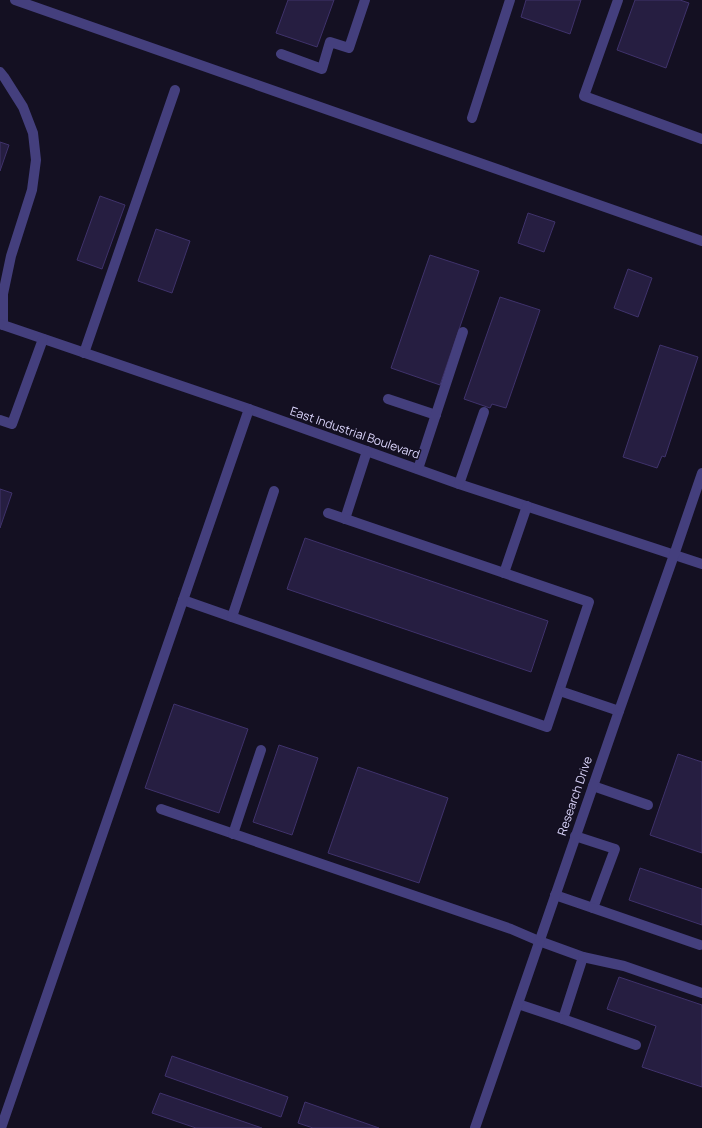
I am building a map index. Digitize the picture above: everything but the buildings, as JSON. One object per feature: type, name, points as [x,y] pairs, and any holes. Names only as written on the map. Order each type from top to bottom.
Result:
[{"type":"street","points":[[15,0],[702,241]]},
{"type":"street","points":[[281,54],[322,69],[330,42],[349,48],[365,0]]},
{"type":"street","points":[[472,118],[510,0]]},
{"type":"street","points":[[618,0],[584,96],[702,139]]},
{"type":"street","points":[[0,72],[23,107],[33,133],[36,160],[32,190],[11,256],[3,294],[1,325]]},
{"type":"street","points":[[84,353],[175,90]]},
{"type":"street","name":"East Industrial Boulevard","points":[[1,325],[249,409],[459,484],[702,564]]},
{"type":"street","points":[[418,469],[463,332]]},
{"type":"street","points":[[0,420],[12,424],[43,339]]},
{"type":"street","points":[[388,399],[436,415]]},
{"type":"street","points":[[1,1128],[249,409]]},
{"type":"street","points":[[459,484],[484,412]]},
{"type":"street","points":[[344,519],[367,451]]},
{"type":"street","name":"Research Drive","points":[[475,1128],[592,786],[702,473]]},
{"type":"street","points":[[232,618],[274,491]]},
{"type":"street","points":[[504,573],[527,506]]},
{"type":"street","points":[[183,600],[547,728],[589,602],[328,513]]},
{"type":"street","points":[[560,691],[619,711]]},
{"type":"street","points":[[233,834],[261,750]]},
{"type":"street","points":[[592,786],[648,805]]},
{"type":"street","points":[[162,809],[511,929],[584,957],[624,966],[702,993]]},
{"type":"street","points":[[575,836],[615,849],[594,908]]},
{"type":"street","points":[[555,895],[700,945]]},
{"type":"street","points":[[564,1019],[584,957]]},
{"type":"street","points":[[518,1004],[636,1045]]}]
